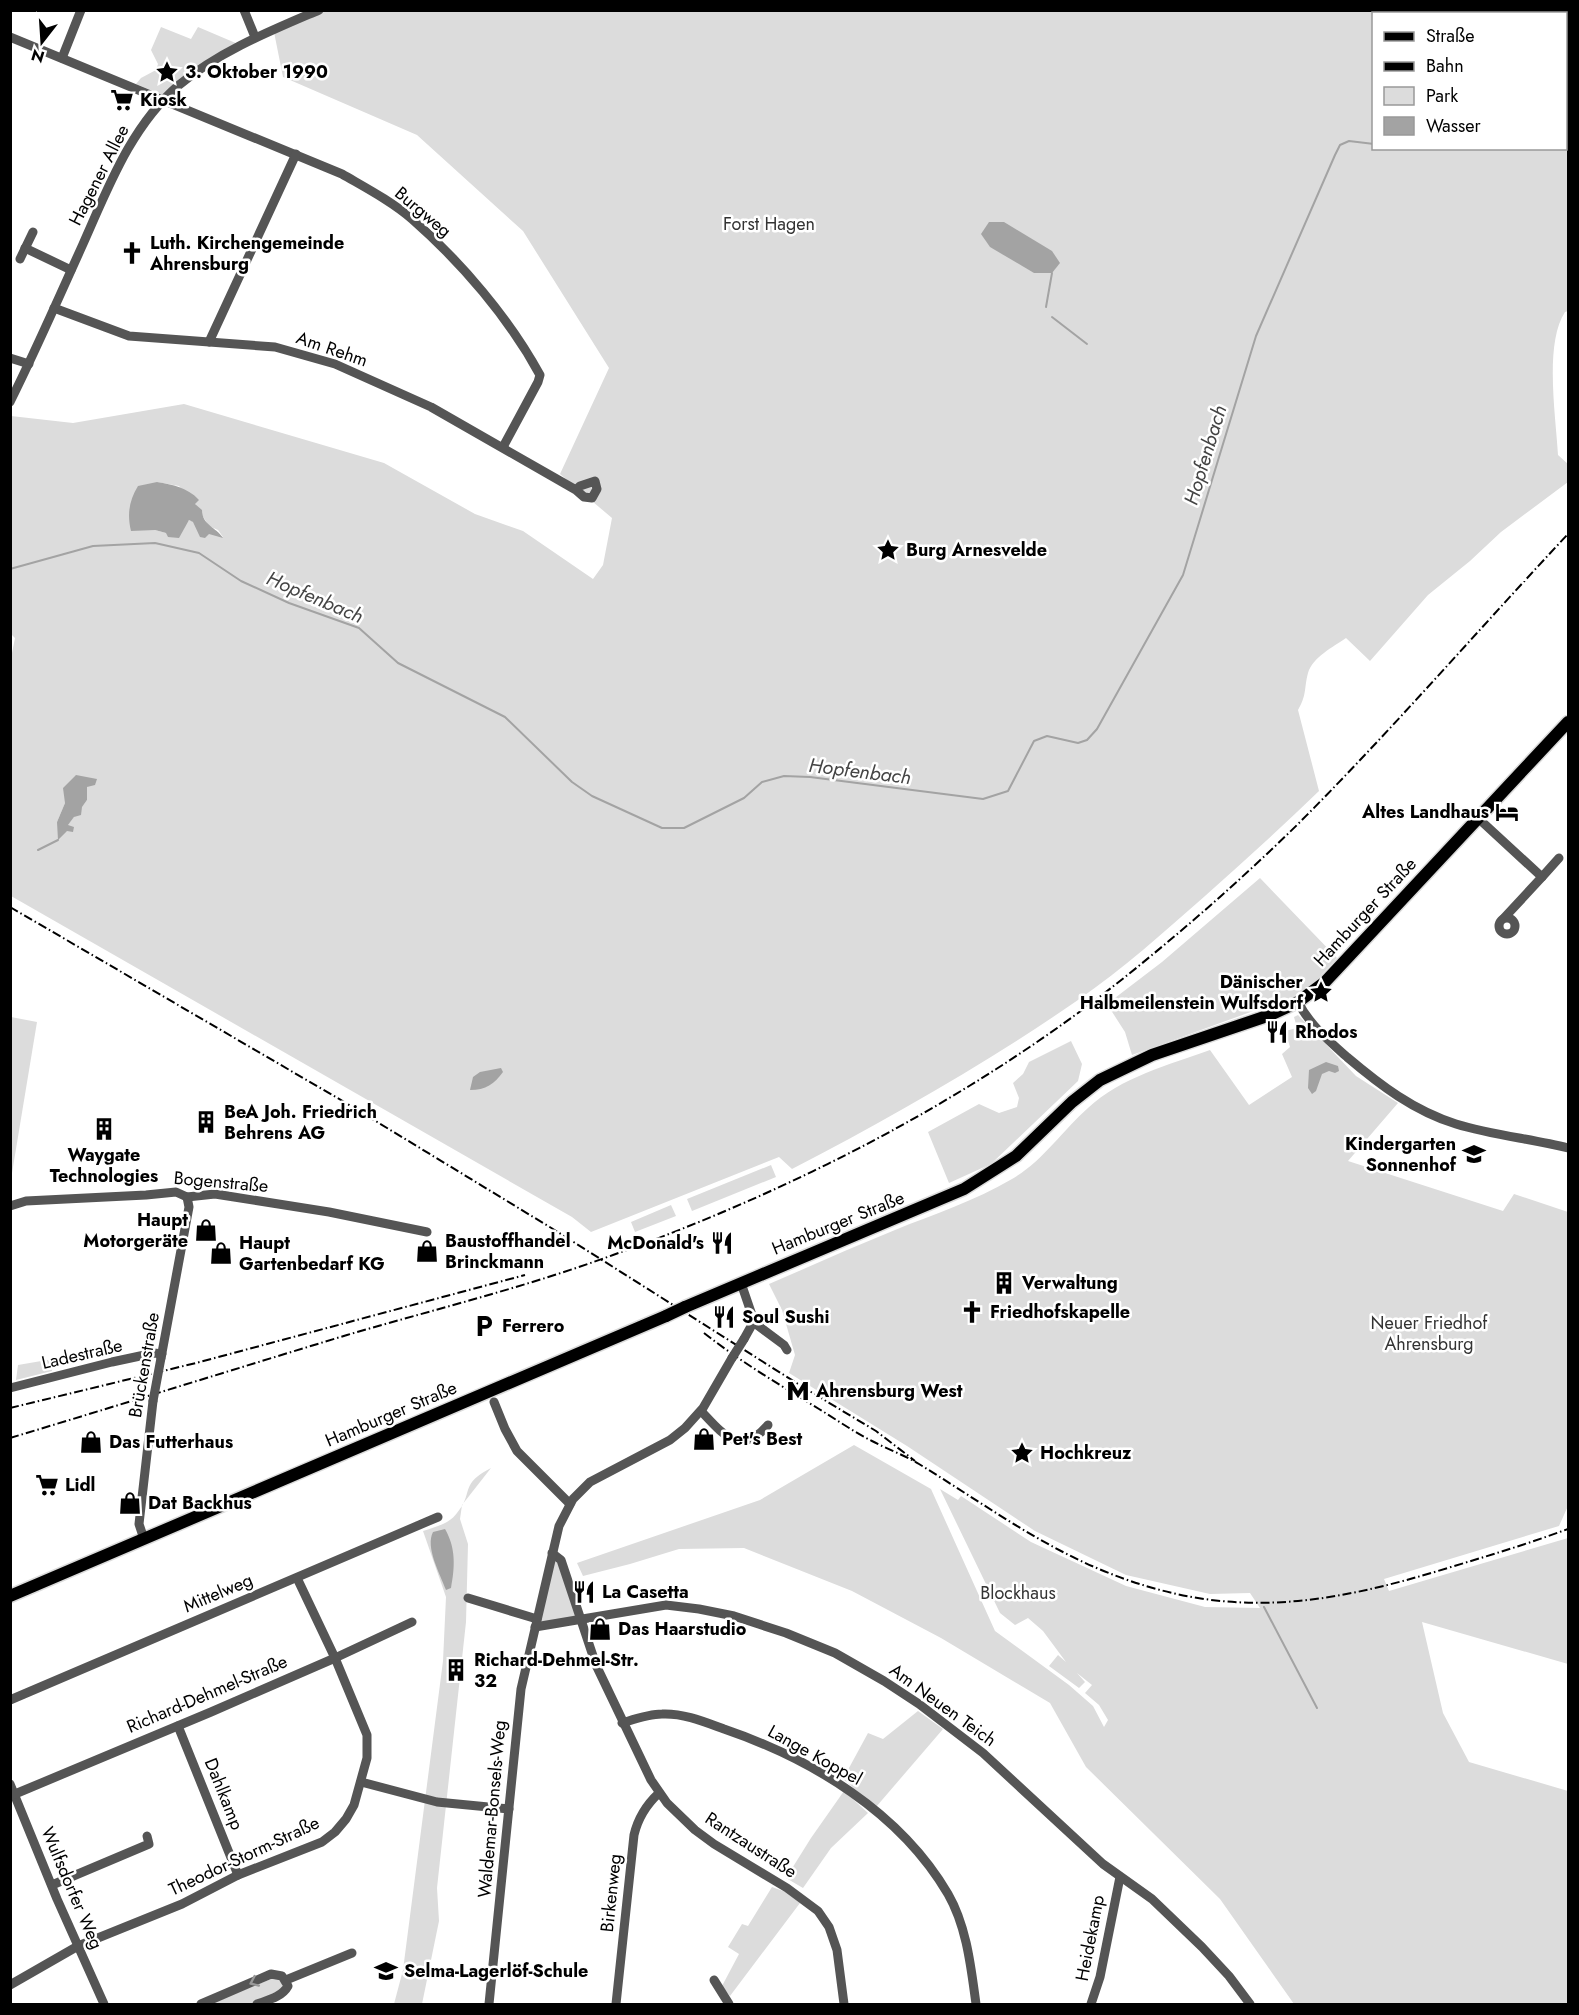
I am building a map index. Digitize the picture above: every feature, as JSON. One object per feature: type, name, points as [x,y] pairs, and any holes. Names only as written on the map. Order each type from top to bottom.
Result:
[{"type":"main road","name":"Hamburger Straße","points":[[10,1596],[942,1199],[977,1182],[1016,1156],[1091,1086],[1152,1055],[1270,1015],[1298,1002],[1325,982],[1569,722]]},
{"type":"street","points":[[62,58],[81,10]]},
{"type":"street","points":[[244,10],[255,37]]},
{"type":"street","name":"Hagener Allee","points":[[10,402],[129,148],[142,126],[163,100],[205,67],[255,37],[319,10]]},
{"type":"street","name":"Burgweg","points":[[10,37],[342,174],[412,219],[461,268],[503,316],[540,375],[503,447]]},
{"type":"street","points":[[209,342],[296,154]]},
{"type":"street","points":[[20,259],[33,232]]},
{"type":"street","points":[[25,248],[71,270]]},
{"type":"street","name":"Am Rehm","points":[[54,308],[129,336],[275,347],[335,364],[431,407],[576,490]]},
{"type":"street","points":[[10,358],[29,364]]},
{"type":"street","points":[[1479,819],[1542,877]]},
{"type":"street","points":[[1504,918],[1558,858]]},
{"type":"street","points":[[1298,1002],[1309,1020],[1337,1048],[1409,1104],[1457,1124],[1569,1148]]},
{"type":"street","name":"Bogenstraße","points":[[10,1206],[26,1201],[176,1192],[187,1197],[215,1194],[329,1212],[427,1232]]},
{"type":"street","name":"Brückenstraße","points":[[144,1539],[139,1524],[153,1401],[189,1207],[187,1197]]},
{"type":"street","points":[[741,1283],[753,1322],[766,1330],[787,1350]]},
{"type":"street","name":"Waldemar-Bonsels-Weg","points":[[489,2004],[520,1689],[559,1526],[570,1504],[590,1482],[670,1440],[700,1411],[753,1322]]},
{"type":"street","name":"Ladestraße","points":[[10,1388],[140,1356],[162,1356]]},
{"type":"street","points":[[494,1402],[517,1451],[570,1504]]},
{"type":"street","points":[[700,1411],[723,1435],[735,1440],[752,1438],[768,1425]]},
{"type":"street","name":"Mittelweg","points":[[10,1700],[438,1517]]},
{"type":"street","name":"Rantzaustraße","points":[[552,1553],[561,1560],[596,1665],[622,1723],[659,1792],[680,1817],[704,1837],[788,1888],[818,1911],[829,1927],[837,1950],[844,2004]]},
{"type":"street","name":"Theodor-Storm-Straße","points":[[10,1985],[78,1946],[182,1904],[238,1875],[322,1842],[346,1819],[354,1804],[367,1758],[367,1735],[335,1658],[297,1578]]},
{"type":"street","points":[[468,1598],[536,1623]]},
{"type":"street","name":"Am Neuen Teich","points":[[536,1623],[581,1620],[666,1605],[734,1616],[786,1633],[835,1653],[884,1681],[959,1733],[983,1753],[1073,1837],[1120,1877],[1152,1899],[1229,1976],[1250,2004]]},
{"type":"street","name":"Richard-Dehmel-Straße","points":[[15,1794],[335,1658],[412,1622]]},
{"type":"street","name":"Lange Koppel","points":[[622,1723],[661,1714],[682,1716],[748,1737],[796,1760],[853,1793],[899,1833],[931,1869],[948,1895],[956,1911],[965,1941],[976,2004]]},
{"type":"street","name":"Dahlkamp","points":[[178,1726],[238,1875]]},
{"type":"street","points":[[361,1782],[437,1802],[509,1809]]},
{"type":"street","name":"Wulfsdorfer Weg","points":[[10,1784],[104,2004]]},
{"type":"street","name":"Birkenweg","points":[[615,2004],[634,1836],[642,1814],[659,1792]]},
{"type":"street","points":[[52,1886],[149,1844],[147,1836]]},
{"type":"street","name":"Heidekamp","points":[[1090,2004],[1100,1977],[1120,1877]]},
{"type":"street","points":[[286,1980],[352,1953]]},
{"type":"street","points":[[201,2004],[271,1974],[277,1974],[286,1980],[288,1986],[281,1995],[257,2004]]},
{"type":"street","points":[[714,1980],[729,2004]]},
{"type":"green space","name":"Forst Hagen","points":[[310,11],[1568,11],[1568,311],[1565,312],[1559,326],[1555,342],[1553,381],[1558,455],[1568,464],[1568,482],[1501,532],[1428,595],[1370,661],[1346,638],[1314,662],[1308,673],[1304,696],[1298,710],[1319,791],[1205,896],[1111,976],[1044,1023],[973,1068],[902,1110],[792,1169],[779,1157],[591,1232],[572,1217],[11,896],[10,663],[15,638],[10,633],[11,416],[73,423],[184,404],[384,463],[475,514],[523,531],[593,579],[603,565],[612,518],[560,474],[609,368],[523,231],[417,135],[283,77],[274,32]],"holes":[[[157,482],[179,486],[195,504],[209,526],[218,530],[223,537],[189,520],[183,528],[166,533],[155,530]],[[97,779],[87,787],[87,800],[67,826],[57,822],[65,803]]]},
{"type":"green space","points":[[161,27],[191,39],[198,27],[238,44],[163,95],[136,84],[141,78],[156,70],[158,64],[151,50]]},
{"type":"green space","points":[[1260,878],[1337,958],[1314,983],[1292,997],[1132,1055],[1125,1032],[1107,1004],[1162,962]]},
{"type":"green space","points":[[1298,1015],[1356,1076],[1398,1103],[1348,1161],[1503,1211],[1514,1194],[1568,1212],[1568,1506],[1559,1526],[1384,1579],[1389,1591],[1568,1538],[1568,1664],[1422,1622],[1443,1713],[1469,1762],[1568,1791],[1568,2004],[1294,2004],[1220,1899],[1086,1767],[1050,1703],[941,1638],[852,1591],[744,1548],[679,1549],[583,1576],[577,1563],[760,1500],[854,1445],[931,1489],[995,1631],[1069,1685],[1093,1706],[1104,1727],[1108,1720],[1099,1705],[1085,1693],[1092,1685],[1077,1673],[1085,1682],[1079,1688],[1049,1666],[1058,1655],[1066,1662],[1043,1631],[1028,1618],[1015,1625],[1000,1613],[940,1489],[958,1500],[961,1496],[1031,1542],[1126,1586],[1205,1607],[1260,1608],[1250,1593],[1210,1594],[1126,1575],[1035,1531],[907,1446],[789,1373],[795,1355],[782,1310],[769,1284],[998,1187],[1033,1164],[1078,1117],[1101,1097],[1130,1080],[1162,1067],[1210,1050],[1249,1105],[1292,1077],[1282,1054],[1290,1047],[1285,1031],[1297,1028],[1294,1017]]},
{"type":"green space","points":[[10,1017],[37,1022],[11,1179]]},
{"type":"green space","points":[[1071,1041],[1082,1064],[1078,1081],[991,1164],[949,1183],[928,1132],[979,1104],[999,1113],[1017,1107],[1019,1098],[1013,1083],[1023,1074],[1029,1062]]},
{"type":"green space","points":[[771,1165],[776,1177],[692,1211],[687,1199]]},
{"type":"green space","points":[[671,1205],[676,1216],[635,1232],[631,1222]]},
{"type":"green space","points":[[53,1359],[52,1371],[16,1380],[18,1365]]},
{"type":"green space","points":[[491,1468],[463,1503],[475,1479]]},
{"type":"green space","points":[[462,1506],[460,1519],[468,1544],[466,1622],[437,1888],[439,1921],[422,2004],[394,2004],[403,1970],[443,1661],[446,1597],[423,1531],[450,1520]]},
{"type":"green space","points":[[553,1556],[558,1558],[578,1618],[539,1624]]},
{"type":"green space","points":[[918,1711],[943,1729],[876,1807],[843,1779],[868,1733],[883,1739]]},
{"type":"green space","points":[[844,1791],[868,1813],[831,1848],[803,1888],[786,1878]]},
{"type":"green space","points":[[772,1887],[786,1892],[800,1903],[730,1996],[722,1986],[739,1954],[728,1947],[742,1924],[748,1926]]},
{"type":"green space","points":[[276,1977],[283,1984],[281,1991],[250,2004],[209,2004]]},
{"type":"water","points":[[989,222],[1004,222],[1052,251],[1060,263],[1052,273],[1034,273],[990,247],[981,234]]},
{"type":"water","points":[[157,482],[180,487],[190,492],[199,500],[195,504],[202,510],[204,519],[223,538],[209,534],[205,538],[200,537],[193,522],[189,520],[179,538],[168,537],[166,533],[155,530],[131,531],[130,508],[138,486]]},
{"type":"water","points":[[76,775],[97,779],[95,785],[87,787],[87,800],[82,807],[81,815],[74,817],[68,825],[74,827],[73,832],[67,831],[58,840],[57,822],[65,803],[63,788]]},
{"type":"water","points":[[1326,1062],[1338,1066],[1339,1071],[1322,1074],[1316,1091],[1312,1094],[1308,1088],[1309,1070]]},
{"type":"water","points":[[501,1068],[503,1072],[493,1083],[481,1089],[470,1090],[473,1077],[480,1072]]},
{"type":"water","points":[[445,1529],[453,1550],[454,1565],[451,1588],[446,1590],[434,1561],[431,1545],[433,1532]]},
{"type":"waterway","name":"Hopfenbach","points":[[10,569],[93,546],[155,543],[199,553],[241,581],[289,603],[359,628],[398,663],[505,717],[572,782],[592,796],[662,828],[684,828],[744,798],[762,782],[784,776],[810,777],[983,799],[1008,791],[1034,741],[1047,736],[1078,743],[1087,740],[1097,729],[1183,575],[1256,336],[1335,155],[1340,145],[1349,141],[1372,144]]},
{"type":"waterway","points":[[1046,307],[1052,273]]},
{"type":"waterway","points":[[1052,317],[1087,344]]},
{"type":"waterway","points":[[38,850],[58,840]]},
{"type":"waterway","points":[[1264,1607],[1317,1708]]},
{"type":"railway","points":[[10,1438],[347,1335],[580,1267],[757,1197],[896,1129],[963,1090],[1028,1048],[1091,1003],[1208,908],[1297,825],[1568,534]]},
{"type":"railway","points":[[10,907],[346,1103],[553,1229],[876,1431],[915,1461]]},
{"type":"railway","points":[[10,1408],[196,1363],[525,1275]]},
{"type":"railway","points":[[704,1333],[732,1354],[852,1430],[919,1464],[1052,1546],[1099,1569],[1145,1586],[1189,1597],[1233,1602],[1317,1599],[1405,1580],[1568,1529]]},
{"type":"place","name":"3. Oktober 1990","points":[[167,72]]},
{"type":"place","name":"Kiosk","points":[[122,100]]},
{"type":"place","name":"Luth. Kirchengemeinde Ahrensburg","points":[[132,253]]},
{"type":"place","name":"Burg Arnesvelde","points":[[888,550]]},
{"type":"place","name":"Altes Landhaus","points":[[1507,812]]},
{"type":"place","name":"Dänischer Halbmeilenstein Wulfsdorf","points":[[1321,992]]},
{"type":"place","name":"Rhodos","points":[[1277,1032]]},
{"type":"place","name":"BeA Joh. Friedrich Behrens AG","points":[[206,1122]]},
{"type":"place","name":"Waygate Technologies","points":[[104,1129]]},
{"type":"place","name":"Kindergarten Sonnenhof","points":[[1474,1154]]},
{"type":"place","name":"Haupt Motorgeräte","points":[[206,1230]]},
{"type":"place","name":"McDonald's","points":[[722,1243]]},
{"type":"place","name":"Baustoffhandel Brinckmann","points":[[427,1251]]},
{"type":"place","name":"Haupt Gartenbedarf KG","points":[[221,1253]]},
{"type":"place","name":"Verwaltung","points":[[1004,1283]]},
{"type":"place","name":"Friedhofskapelle","points":[[972,1312]]},
{"type":"place","name":"Soul Sushi","points":[[724,1317]]},
{"type":"place","name":"Ferrero","points":[[484,1326]]},
{"type":"place","name":"Ahrensburg West","points":[[798,1391]]},
{"type":"place","name":"Pet's Best","points":[[704,1439]]},
{"type":"place","name":"Das Futterhaus","points":[[91,1442]]},
{"type":"place","name":"Hochkreuz","points":[[1022,1453]]},
{"type":"place","name":"Lidl","points":[[47,1485]]},
{"type":"place","name":"Dat Backhus","points":[[130,1503]]},
{"type":"place","name":"La Casetta","points":[[584,1592]]},
{"type":"place","name":"Das Haarstudio","points":[[600,1629]]},
{"type":"place","name":"Richard-Dehmel-Str. 32","points":[[456,1670]]},
{"type":"place","name":"Selma-Lagerlöf-Schule","points":[[386,1971]]},
{"type":"park label","name":"Neuer Friedhof Ahrensburg","points":[[1429,1333]]},
{"type":"park label","name":"Blockhaus","points":[[1018,1593]]}]
